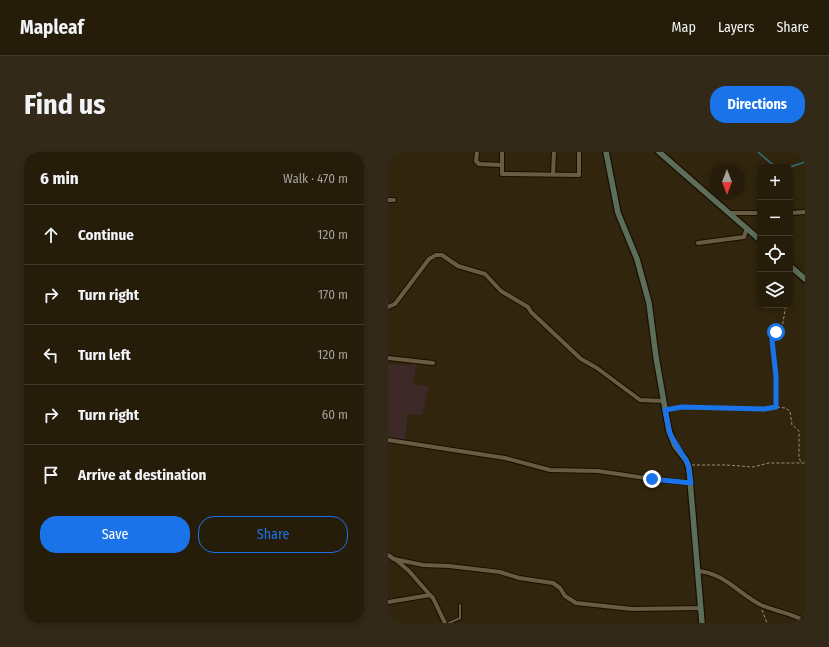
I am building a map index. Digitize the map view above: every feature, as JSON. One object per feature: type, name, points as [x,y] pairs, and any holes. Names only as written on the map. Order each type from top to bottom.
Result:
[{"type":"street","points":[[477,152],[476,160],[479,164],[502,164]]},
{"type":"street","points":[[502,152],[502,174],[579,175],[579,152]]},
{"type":"street","points":[[553,174],[554,152]]},
{"type":"street","points":[[606,152],[618,214],[635,253],[647,294],[665,410],[671,437],[688,465],[691,483],[702,623]]},
{"type":"street","points":[[659,152],[757,237]]},
{"type":"street","points":[[388,200],[394,200]]},
{"type":"street","points":[[793,213],[805,212]]},
{"type":"street","points":[[729,213],[757,213]]},
{"type":"street","points":[[698,243],[744,237],[747,228]]},
{"type":"street","points":[[388,307],[395,304],[429,259],[436,254],[442,255],[458,266],[480,272],[488,277],[501,291],[528,307],[531,312],[581,359],[597,368],[640,400],[664,401]]},
{"type":"street","points":[[793,269],[805,279]]},
{"type":"street","points":[[388,358],[433,363]]},
{"type":"street","points":[[388,440],[505,458],[547,470],[598,471],[691,483]]},
{"type":"street","points":[[388,555],[409,571],[432,596],[446,623]]},
{"type":"street","points":[[394,559],[423,565],[449,566],[500,572],[519,578],[553,583],[560,588],[564,596],[576,603],[632,609],[701,608]]},
{"type":"street","points":[[698,571],[716,574],[760,604],[780,610],[805,621]]},
{"type":"street","points":[[388,602],[424,595],[432,596]]},
{"type":"lane","points":[[450,623],[460,618],[460,605]]},
{"type":"path","points":[[776,407],[772,337],[782,328],[785,308]]},
{"type":"path","points":[[665,410],[682,407],[764,409],[776,407],[786,408],[790,411],[792,425],[799,431],[799,457],[801,463]]},
{"type":"path","points":[[688,465],[706,464],[753,468],[769,463],[805,463]]},
{"type":"path","points":[[760,604],[767,623]]},
{"type":"shaded area","points":[[417,362],[413,384],[429,386],[422,415],[408,414],[405,440],[388,438],[388,364],[409,365]]},
{"type":"waterway","points":[[758,152],[772,164]]},
{"type":"waterway","points":[[793,166],[805,162]]},
{"type":"route","points":[[652,479],[691,483],[688,464],[675,446],[670,434],[665,410],[678,407],[693,409],[739,407],[764,409],[777,406],[776,376],[772,340],[773,335],[776,332]]}]
